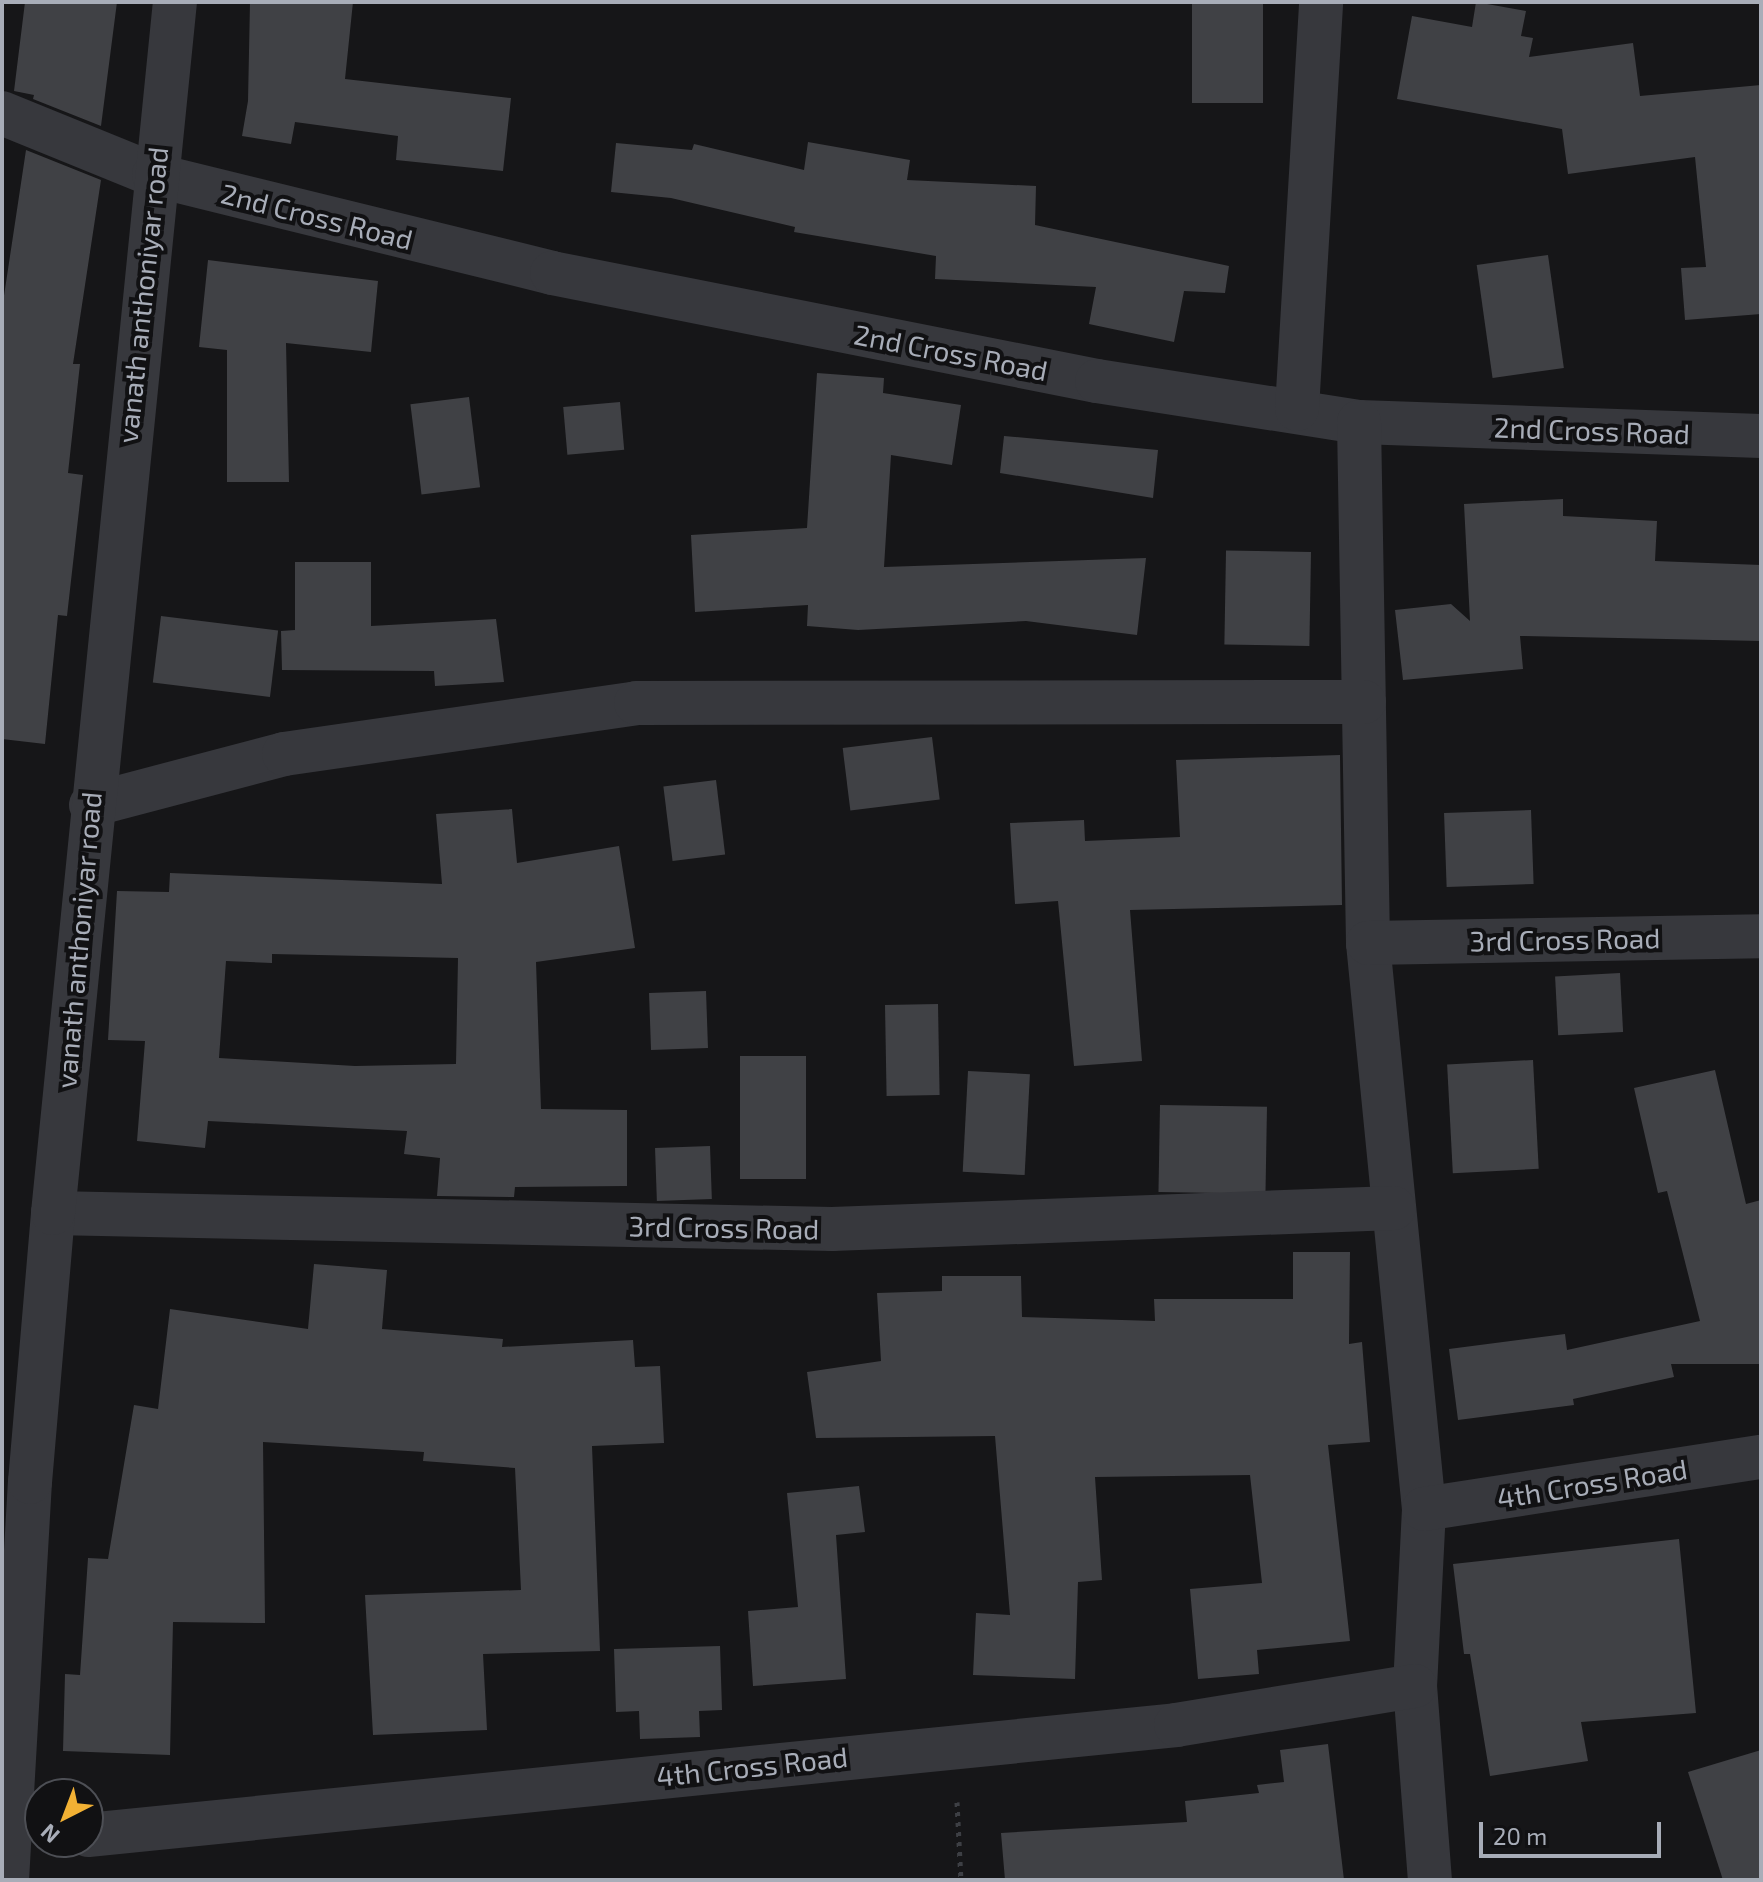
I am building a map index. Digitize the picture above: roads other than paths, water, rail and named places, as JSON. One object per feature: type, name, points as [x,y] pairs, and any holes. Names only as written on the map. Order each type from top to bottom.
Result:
[{"type":"street","name":"vanath anthoniyar road","points":[[19,1854],[16,1478],[53,1213],[154,175],[175,2]]},
{"type":"street","points":[[1297,409],[1321,2]]},
{"type":"street","name":"2nd Cross Road","points":[[2,113],[154,175],[552,273],[1097,381],[1297,409],[1359,422],[1761,436]]},
{"type":"street","points":[[1359,422],[1368,943],[1424,1509],[1415,1686],[1430,1880]]},
{"type":"street","points":[[91,805],[284,754],[636,703],[1364,702]]},
{"type":"street","name":"3rd Cross Road","points":[[1368,943],[1761,936]]},
{"type":"street","name":"3rd Cross Road","points":[[53,1213],[832,1229],[1394,1208]]},
{"type":"street","name":"4th Cross Road","points":[[1424,1509],[1761,1457]]},
{"type":"street","name":"4th Cross Road","points":[[104,1833],[1176,1725],[1415,1686]]}]
